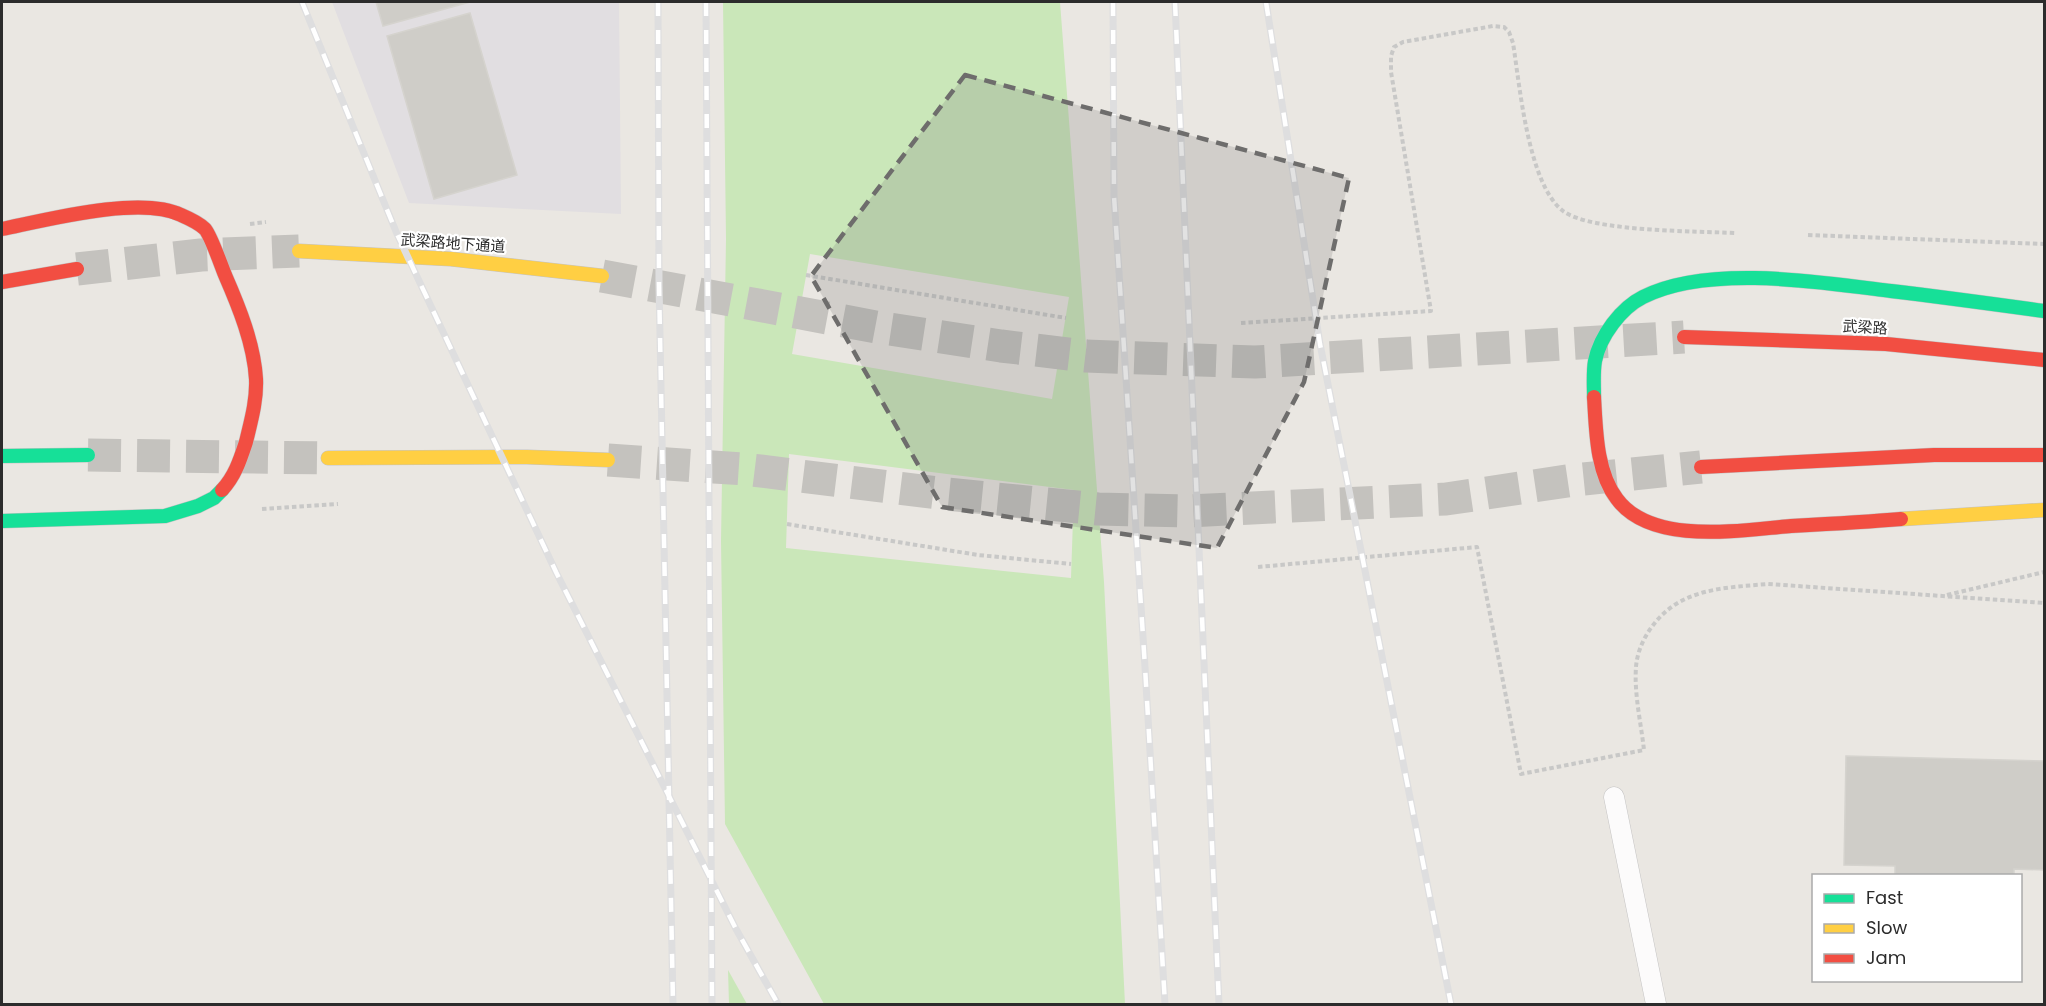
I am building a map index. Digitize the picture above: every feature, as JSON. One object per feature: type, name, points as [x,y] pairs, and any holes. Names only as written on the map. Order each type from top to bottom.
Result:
[{"type":"main road","points":[[2,229],[78,214],[124,208],[158,208],[180,214],[205,229],[237,302],[253,357],[256,380],[253,415],[239,465],[229,482],[214,498],[198,506],[165,516],[2,521]]},
{"type":"main road","name":"武梁路地下通道","points":[[299,251],[402,255],[529,265],[602,276]]},
{"type":"main road","points":[[2,282],[77,269]]},
{"type":"main road","points":[[2044,311],[1818,282],[1777,279],[1721,280],[1682,284],[1644,297],[1626,309],[1600,346],[1593,381],[1602,465],[1607,483],[1618,501],[1649,524],[1675,530],[1703,532],[2044,510]]},
{"type":"main road","name":"武梁路","points":[[1684,337],[1886,344],[2044,360]]},
{"type":"main road","points":[[2,456],[88,455]]},
{"type":"main road","points":[[1701,467],[1934,455],[2044,455]]},
{"type":"main road","points":[[328,458],[527,457],[608,460]]},
{"type":"lane","points":[[1614,797],[1656,1005]]},
{"type":"path","points":[[1241,323],[1431,311],[1391,72],[1391,56],[1394,47],[1414,40],[1493,26],[1504,27],[1509,32],[1513,43],[1531,150],[1538,174],[1563,211],[1577,219],[1619,226],[1736,233]]},
{"type":"path","points":[[1805,235],[2044,244]]},
{"type":"path","points":[[806,275],[1066,318]]},
{"type":"path","points":[[261,510],[344,504]]},
{"type":"path","points":[[787,524],[978,555],[1071,564]]},
{"type":"path","points":[[1258,567],[1477,547],[1521,774],[1644,750],[1636,663],[1648,633],[1661,614],[1673,604],[1723,588],[1768,584],[2044,603]]},
{"type":"path","points":[[1944,596],[2044,573]]},
{"type":"highlighted area","points":[[965,75],[1349,178],[1304,382],[1217,548],[942,507],[811,276]]},
{"type":"shaded area","points":[[332,2],[619,2],[621,214],[409,203]]},
{"type":"green space","points":[[723,2],[1060,2],[1104,582],[1125,1004],[824,1004],[725,824],[721,541],[726,239]],"holes":[[[810,254],[1069,297],[1052,399],[792,354]],[[789,454],[1074,490],[1071,578],[786,548]]]},
{"type":"green space","points":[[728,970],[747,1004],[729,1004]]},
{"type":"building","points":[[376,2],[470,2],[383,26]]},
{"type":"building","points":[[470,13],[517,175],[434,199],[387,36]]},
{"type":"building","points":[[1846,756],[2044,761],[2044,870],[2014,869],[2014,874],[1895,874],[1895,866],[1844,865]]},
{"type":"tunnel","points":[[77,269],[201,255],[299,251]]},
{"type":"tunnel","points":[[602,276],[876,327],[1086,356],[1255,362],[1684,337]]},
{"type":"tunnel","points":[[88,455],[328,458]]},
{"type":"tunnel","points":[[608,460],[744,469],[947,494],[1098,509],[1186,511],[1446,499],[1574,480],[1701,467]]},
{"type":"railway","points":[[302,2],[397,234],[556,572],[736,929],[778,1004]]},
{"type":"railway","points":[[658,2],[659,284],[673,1004]]},
{"type":"railway","points":[[706,2],[712,1004]]},
{"type":"railway","points":[[1113,2],[1114,196],[1165,1004]]},
{"type":"railway","points":[[1175,2],[1219,1004]]},
{"type":"railway","points":[[1266,2],[1320,344],[1451,1004]]},
{"type":"traffic: fast","points":[[1594,397],[1595,361],[1602,342],[1619,315],[1643,297],[1669,287],[1699,281],[1731,278],[1798,280],[2044,311]]},
{"type":"traffic: fast","points":[[2,456],[88,455]]},
{"type":"traffic: fast","points":[[2,521],[165,516],[198,506],[214,498],[222,490]]},
{"type":"traffic: slow","points":[[299,251],[451,259],[602,276]]},
{"type":"traffic: slow","points":[[328,458],[527,457],[608,460]]},
{"type":"traffic: slow","points":[[1901,519],[2044,510]]},
{"type":"traffic: jam","points":[[2,229],[67,215],[142,207],[164,209],[181,215],[205,229],[245,326],[256,379],[255,403],[246,442],[234,473],[222,490]]},
{"type":"traffic: jam","points":[[2,282],[77,269]]},
{"type":"traffic: jam","points":[[1684,337],[1886,344],[2044,360]]},
{"type":"traffic: jam","points":[[1594,397],[1598,450],[1610,488],[1632,514],[1652,524],[1698,532],[1723,532],[1901,519]]},
{"type":"traffic: jam","points":[[1701,467],[1934,455],[2044,455]]}]
